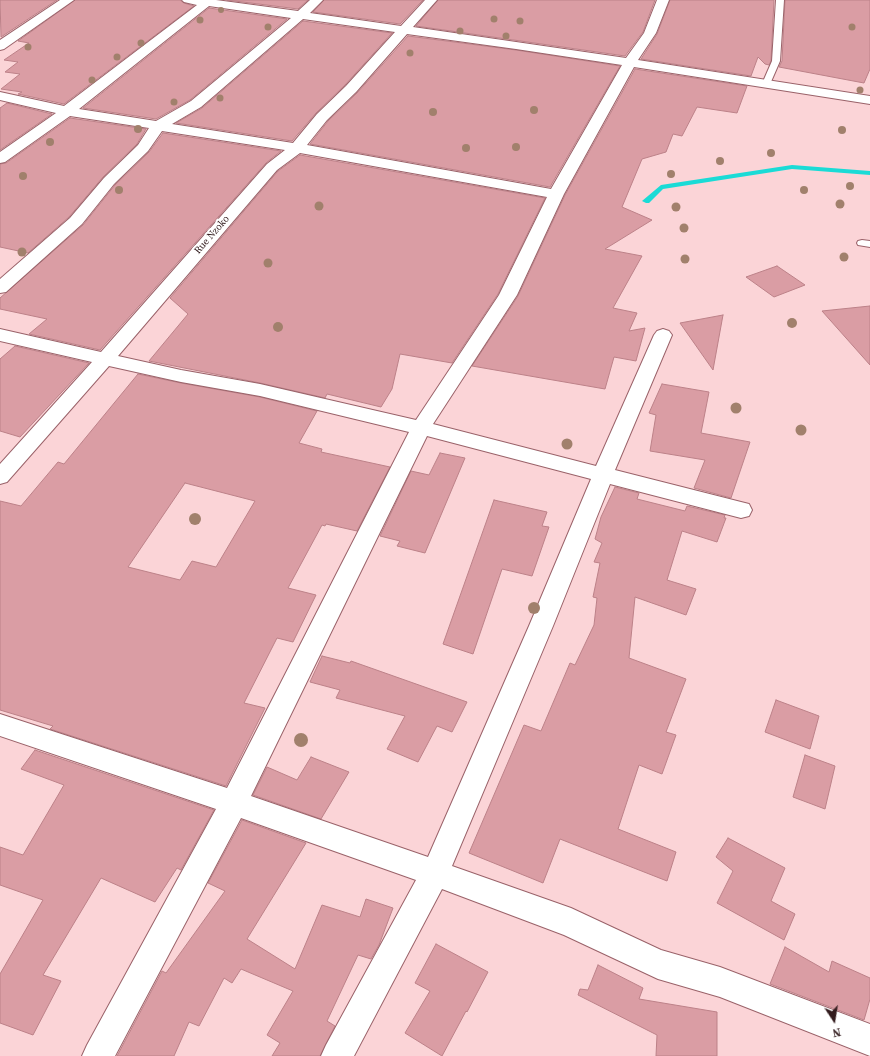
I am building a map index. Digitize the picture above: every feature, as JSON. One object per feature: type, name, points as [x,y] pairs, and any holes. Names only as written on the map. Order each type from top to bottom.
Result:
[{"type":"street","points":[[0,46],[68,0]]},
{"type":"street","points":[[188,0],[630,62],[870,100]]},
{"type":"street","points":[[0,288],[76,221],[109,181],[144,148],[158,126],[196,104],[317,0]]},
{"type":"street","name":"Rue Nzoko","points":[[0,477],[272,167],[297,148],[322,117],[351,89],[431,0]]},
{"type":"street","points":[[98,1056],[234,803],[421,428],[508,295],[556,194],[630,62],[650,33],[663,0]]},
{"type":"street","points":[[0,159],[67,110],[208,2]]},
{"type":"street","points":[[0,96],[67,110],[297,148],[556,194]]},
{"type":"street","points":[[0,335],[181,376],[260,390],[421,428],[741,510]]},
{"type":"street","points":[[337,1056],[435,873],[541,626],[603,474],[663,335]]},
{"type":"street","points":[[0,725],[234,803],[435,873],[571,923],[658,964],[720,982],[870,1040]]},
{"type":"lane","points":[[766,84],[776,61],[780,0]]},
{"type":"building","points":[[0,0],[57,0],[1,37]]},
{"type":"building","points":[[75,0],[180,0],[194,6],[64,104],[18,94],[22,92],[1,89],[20,74],[5,72],[18,62],[4,60],[29,43],[18,41]]},
{"type":"building","points":[[227,0],[308,0],[298,9]]},
{"type":"building","points":[[324,0],[423,0],[400,24],[313,12]]},
{"type":"building","points":[[438,0],[655,0],[643,32],[625,56],[416,26]]},
{"type":"building","points":[[670,0],[774,0],[771,61],[769,65],[765,64],[758,57],[751,76],[641,59],[657,34]]},
{"type":"building","points":[[785,0],[870,0],[870,69],[864,83],[779,67],[782,61]]},
{"type":"building","points":[[209,8],[287,19],[190,100],[156,119],[83,108]]},
{"type":"building","points":[[303,21],[392,33],[345,85],[316,113],[292,141],[176,123],[202,108]]},
{"type":"building","points":[[408,36],[516,50],[620,66],[550,187],[310,144],[328,121],[357,93]]},
{"type":"building","points":[[635,69],[747,86],[737,113],[697,107],[682,136],[673,134],[666,152],[642,159],[622,207],[652,220],[605,249],[642,256],[613,308],[637,313],[629,331],[645,328],[636,361],[614,357],[605,389],[472,366],[518,296],[565,195]]},
{"type":"building","points":[[7,103],[52,114],[0,150],[0,108]]},
{"type":"building","points":[[70,118],[146,129],[137,144],[103,177],[69,217],[28,253],[0,247],[0,164],[6,163]]},
{"type":"building","points":[[163,133],[281,151],[266,163],[100,350],[29,334],[47,319],[0,309],[0,298],[83,225],[115,185],[149,152]]},
{"type":"building","points":[[300,155],[545,198],[498,294],[452,363],[400,354],[392,389],[381,407],[327,394],[325,398],[260,383],[149,361],[188,314],[170,298],[278,171]]},
{"type":"building","points":[[777,266],[805,285],[774,297],[746,277]]},
{"type":"building","points":[[870,306],[870,365],[822,311]]},
{"type":"building","points":[[723,315],[713,370],[680,323]]},
{"type":"building","points":[[15,346],[89,363],[20,437],[0,431],[0,359]]},
{"type":"building","points":[[138,374],[260,397],[317,411],[299,443],[322,449],[321,452],[390,467],[357,531],[326,524],[325,526],[322,525],[288,588],[316,595],[293,642],[277,638],[244,703],[265,708],[226,786],[50,729],[53,726],[0,710],[0,501],[21,506],[58,462],[64,464]],"holes":[[[185,483],[255,501],[216,567],[192,561],[180,580],[128,567]]]},
{"type":"building","points":[[662,384],[709,392],[701,433],[750,442],[731,498],[694,488],[705,460],[650,451],[656,415],[649,413]]},
{"type":"building","points":[[440,453],[465,458],[425,553],[397,546],[400,541],[380,536],[411,471],[429,475]]},
{"type":"building","points":[[615,487],[639,493],[637,499],[685,511],[687,506],[725,515],[724,518],[726,518],[717,542],[682,531],[667,580],[696,589],[686,615],[635,597],[629,658],[686,679],[666,732],[676,735],[662,774],[639,765],[618,829],[676,852],[667,881],[560,839],[543,883],[469,853],[524,725],[541,731],[570,663],[575,665],[594,625],[597,598],[593,597],[600,563],[594,562],[602,543],[595,539],[601,517]]},
{"type":"building","points":[[494,500],[547,512],[542,526],[549,527],[532,576],[502,569],[473,654],[443,644]]},
{"type":"building","points":[[322,656],[350,663],[351,661],[467,702],[452,732],[437,726],[418,762],[387,749],[405,716],[336,698],[340,690],[310,682]]},
{"type":"building","points":[[776,700],[819,716],[810,749],[765,732]]},
{"type":"building","points":[[35,750],[214,810],[181,870],[177,868],[155,902],[101,878],[43,975],[61,981],[33,1035],[0,1023],[0,974],[43,900],[0,885],[0,847],[23,855],[64,785],[21,769]]},
{"type":"building","points":[[805,755],[835,766],[825,809],[793,797]]},
{"type":"building","points":[[311,757],[349,772],[321,819],[253,795],[267,767],[297,780]]},
{"type":"building","points":[[242,820],[306,843],[247,939],[295,969],[322,905],[360,917],[366,899],[393,908],[379,945],[371,959],[358,955],[327,1021],[335,1026],[320,1056],[272,1056],[280,1043],[267,1035],[293,991],[241,969],[232,983],[224,978],[199,1026],[189,1022],[174,1056],[117,1056],[162,971],[166,973],[225,891],[208,883]]},
{"type":"building","points":[[728,838],[785,868],[771,901],[795,914],[784,940],[717,903],[733,871],[716,857]]},
{"type":"building","points":[[436,944],[488,972],[442,1056],[405,1033],[430,991],[415,983]]},
{"type":"building","points":[[785,947],[829,972],[832,961],[870,978],[870,999],[864,1020],[770,984]]},
{"type":"building","points":[[598,965],[643,988],[639,999],[717,1012],[717,1056],[656,1056],[657,1035],[578,995],[580,989],[588,990]]},
{"type":"waterway","points":[[653,194],[646,201],[661,187],[792,167],[870,173]]}]
